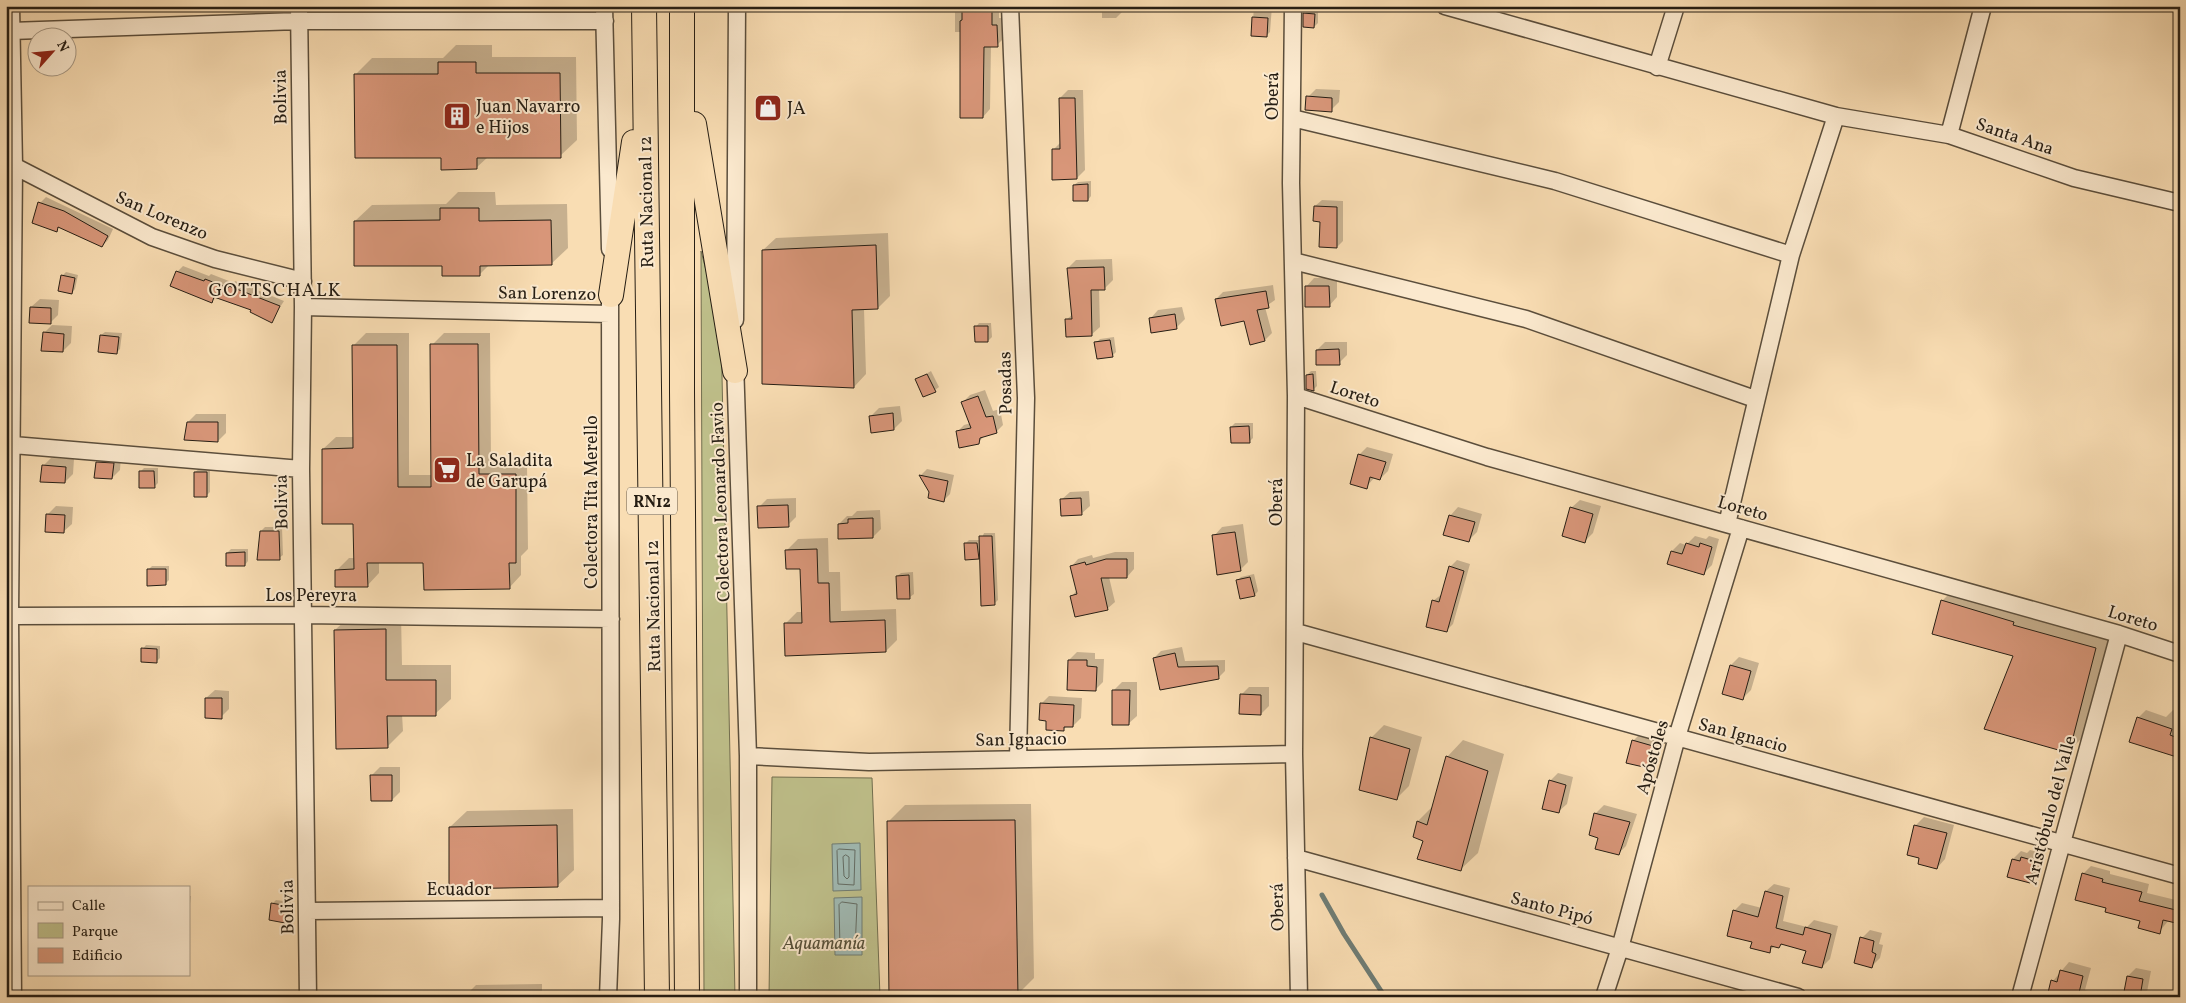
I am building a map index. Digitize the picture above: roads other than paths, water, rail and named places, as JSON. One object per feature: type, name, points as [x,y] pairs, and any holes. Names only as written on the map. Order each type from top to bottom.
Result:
[{"type":"highway","name":"Ruta Nacional 12","points":[[644,6],[643,76],[650,380],[657,997]]},
{"type":"highway","name":"Ruta Nacional 12","points":[[682,6],[682,392],[687,997]]},
{"type":"highway","points":[[683,57],[735,371]]},
{"type":"highway","points":[[610,305],[643,76]]},
{"type":"street","points":[[10,6],[8,33],[14,166],[9,418],[13,445],[9,733],[13,997]]},
{"type":"street","name":"Colectora Leonardo Favio","points":[[736,6],[735,371],[748,756],[748,997]]},
{"type":"street","name":"Posadas","points":[[1010,6],[1026,398],[1018,759]]},
{"type":"street","name":"Oberá","points":[[1293,6],[1293,261],[1296,396],[1294,754],[1299,997]]},
{"type":"street","name":"Santa Ana","points":[[1445,6],[1836,116],[1949,135],[2074,178],[2180,203]]},
{"type":"street","points":[[1658,67],[1676,6]]},
{"type":"street","points":[[1949,135],[1983,6]]},
{"type":"street","points":[[8,33],[299,14],[604,14]]},
{"type":"street","name":"Bolivia","points":[[299,14],[303,281],[301,470],[308,997]]},
{"type":"street","name":"Colectora Tita Merello","points":[[604,14],[610,305],[611,908],[608,997]]},
{"type":"street","name":"Apóstoles","points":[[1604,997],[1620,948],[1734,526],[1755,399],[1791,256],[1836,116]]},
{"type":"street","points":[[1292,118],[1555,181],[1791,256]]},
{"type":"street","name":"San Lorenzo","points":[[14,166],[152,237],[215,259],[303,281]]},
{"type":"street","points":[[1293,261],[1526,319],[1755,399]]},
{"type":"street","name":"San Lorenzo","points":[[303,307],[610,305]]},
{"type":"street","name":"Loreto","points":[[1296,396],[1487,457],[2119,634],[2180,654]]},
{"type":"street","points":[[13,445],[301,470]]},
{"type":"street","name":"Los Pereyra","points":[[10,616],[303,615],[611,619]]},
{"type":"street","name":"San Ignacio","points":[[1296,632],[2180,876]]},
{"type":"street","name":"Aristóbulo del Valle","points":[[2020,997],[2119,634]]},
{"type":"street","name":"San Ignacio","points":[[748,756],[869,762],[1294,754]]},
{"type":"street","name":"Santo Pipó","points":[[1296,858],[1798,997]]},
{"type":"street","name":"Ecuador","points":[[306,911],[611,908]]},
{"type":"water","points":[[860,843],[861,890],[833,891],[832,844]]},
{"type":"water","points":[[862,897],[862,955],[835,955],[834,898]]},
{"type":"waterway","points":[[1322,895],[1344,934],[1385,997]]},
{"type":"place","name":"JA","points":[[768,108]]},
{"type":"place","name":"Juan Navarro e Hijos","points":[[457,116]]},
{"type":"place","name":"La Saladita de Garupá","points":[[447,470]]},
{"type":"district","name":"GOTTSCHALK","points":[[275,289]]},
{"type":"park label","name":"Aquamanía","points":[[824,943]]}]
